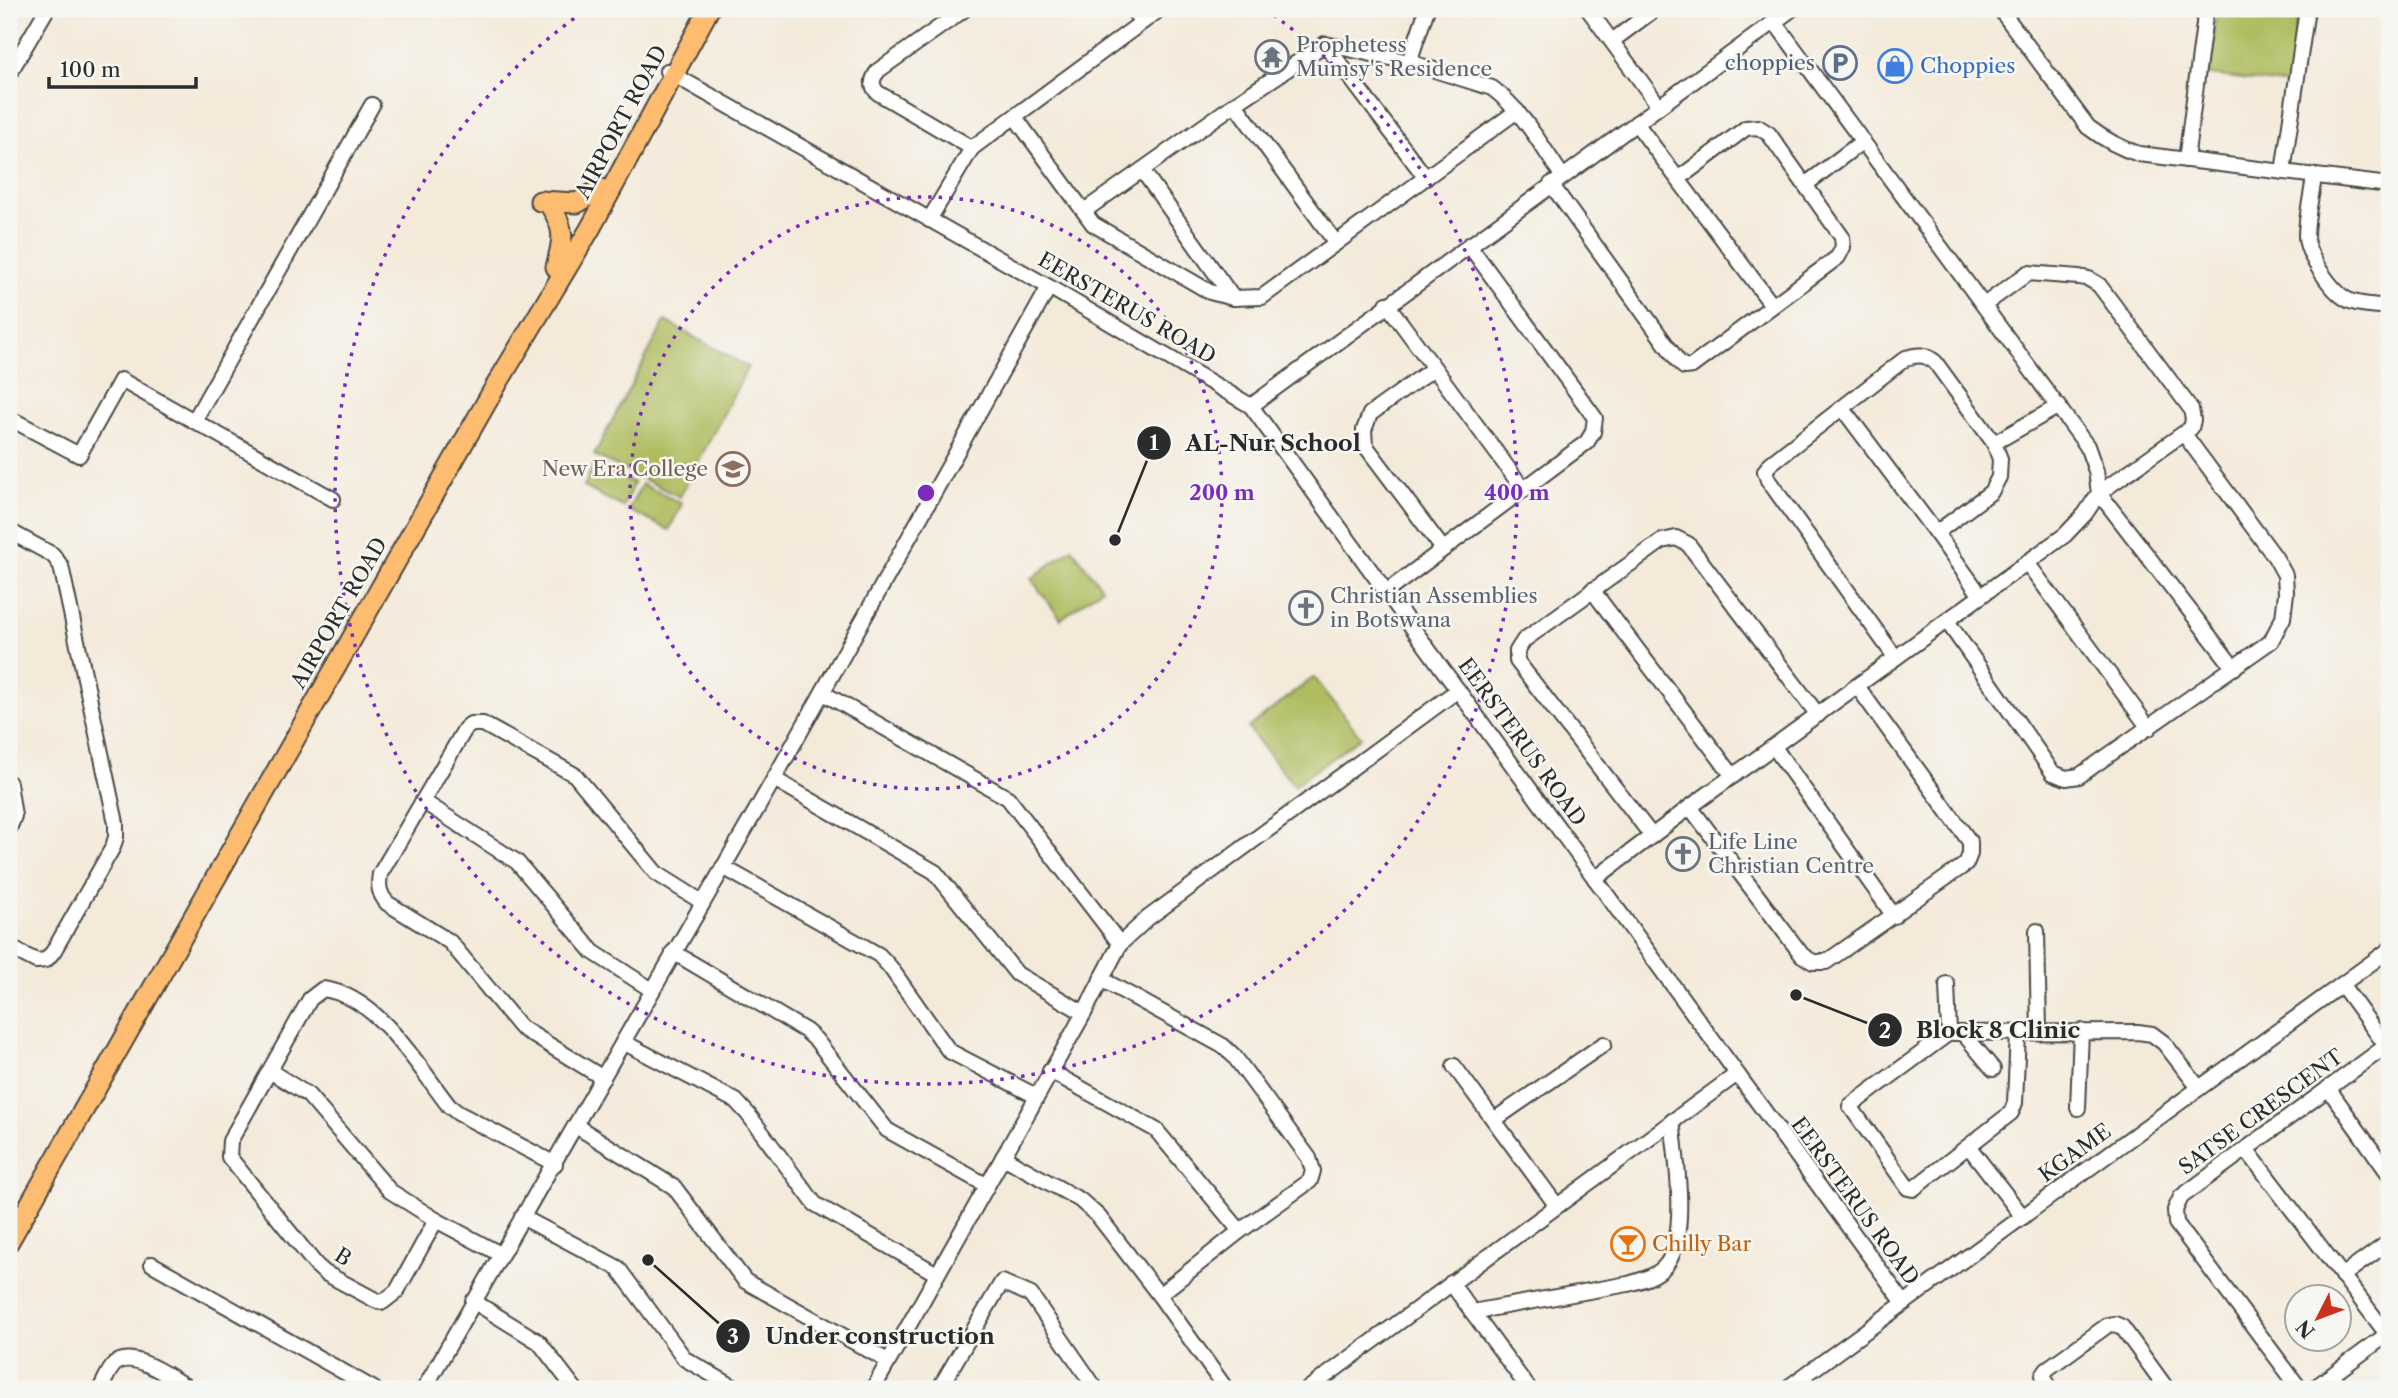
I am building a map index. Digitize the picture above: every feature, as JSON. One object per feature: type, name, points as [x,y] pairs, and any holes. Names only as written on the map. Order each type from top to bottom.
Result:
[{"type":"main road","points":[[494,389],[516,336],[669,73],[702,9]]},
{"type":"main road","name":"AIRPORT ROAD","points":[[9,1241],[494,389],[590,229],[669,73],[709,9]]},
{"type":"main road","points":[[556,267],[563,235],[560,222],[546,204],[577,203],[600,189]]},
{"type":"street","points":[[9,74],[47,9]]},
{"type":"street","points":[[965,9],[879,70],[872,79],[878,93],[972,148]]},
{"type":"street","points":[[1132,9],[1142,22]]},
{"type":"street","points":[[929,220],[972,148],[1160,9]]},
{"type":"street","points":[[1409,62],[1427,9]]},
{"type":"street","points":[[1588,9],[1659,106]]},
{"type":"street","points":[[1612,41],[1655,9]]},
{"type":"street","points":[[1251,406],[1792,9]]},
{"type":"street","points":[[2000,9],[2088,127],[2121,149],[2139,154],[2389,185]]},
{"type":"street","points":[[2186,160],[2206,9]]},
{"type":"street","points":[[2283,173],[2307,9]]},
{"type":"street","points":[[1774,21],[2059,406],[2087,446],[2096,471],[2099,493],[2234,668]]},
{"type":"street","points":[[1325,44],[1426,178]]},
{"type":"street","points":[[1084,211],[1325,44],[1409,62],[1492,88],[1517,111],[1557,181],[1684,367],[1692,366],[1838,257],[1843,247],[1842,237],[1769,134],[1758,127],[1746,128],[1678,179]]},
{"type":"street","name":"EERSTERUS ROAD","points":[[669,73],[1049,287],[1251,406],[1904,1303]]},
{"type":"street","points":[[1235,104],[1336,243]]},
{"type":"street","points":[[194,421],[372,105]]},
{"type":"street","points":[[1015,117],[1093,224],[1210,292],[1233,298],[1262,297],[1517,111]]},
{"type":"street","points":[[1636,123],[1772,305]]},
{"type":"street","points":[[1805,185],[1863,141]]},
{"type":"street","points":[[1142,170],[1233,298]]},
{"type":"street","points":[[2314,176],[2306,237],[2322,272],[2336,291],[2347,299],[2389,307]]},
{"type":"street","points":[[1386,592],[1587,442],[1593,432],[1595,418],[1469,245]]},
{"type":"street","points":[[1595,879],[1895,657],[2028,564],[2065,535],[2085,514],[2099,493],[2191,428],[2191,409],[2099,285],[2089,279],[2028,273],[1984,305]]},
{"type":"street","points":[[424,1389],[774,779],[1049,287]]},
{"type":"street","points":[[1387,304],[1524,489]]},
{"type":"street","points":[[1895,657],[1768,480],[1765,471],[1770,464],[1906,358],[1922,355],[1935,362],[1994,443],[2000,459],[1999,477],[1991,492],[1936,533]]},
{"type":"street","points":[[1434,368],[1370,414],[1364,430],[1365,445],[1443,549]]},
{"type":"street","points":[[9,418],[79,455],[121,380],[333,499]]},
{"type":"street","points":[[1994,443],[2059,406]]},
{"type":"street","points":[[1843,409],[1981,596]]},
{"type":"street","points":[[1947,621],[2053,773],[2066,778],[2079,776],[2272,641],[2283,618],[2285,575],[2275,556],[2184,434]]},
{"type":"street","points":[[9,531],[53,555],[61,566],[116,822],[116,837],[80,905],[46,960],[36,961],[9,947]]},
{"type":"street","points":[[1652,836],[1517,661],[1517,651],[1524,640],[1592,590],[1662,541],[1676,538],[1688,544],[1818,715]]},
{"type":"street","points":[[2028,564],[2149,728]]},
{"type":"street","points":[[1592,590],[1733,776]]},
{"type":"street","points":[[1690,807],[1802,956],[1813,962],[1826,962],[1966,864],[1970,854],[1970,842],[1857,686]]},
{"type":"street","points":[[873,1389],[1120,944],[1148,918],[1458,690]]},
{"type":"street","points":[[822,693],[1008,798],[1120,944]]},
{"type":"street","points":[[603,1078],[520,1027],[450,942],[387,903],[378,886],[380,874],[465,729],[471,724],[483,724],[575,775],[656,873],[702,902]]},
{"type":"street","points":[[1774,747],[1894,916]]},
{"type":"street","points":[[774,779],[935,872],[1017,974],[1084,1013]]},
{"type":"street","points":[[9,783],[14,806],[14,816],[9,829]]},
{"type":"street","points":[[424,802],[517,862],[593,952],[652,990]]},
{"type":"street","points":[[723,867],[879,956],[890,967],[949,1051],[1036,1096]]},
{"type":"street","points":[[2037,931],[2039,1032]]},
{"type":"street","name":"KGAME","points":[[1786,1389],[2389,950]]},
{"type":"street","points":[[673,952],[806,1031],[887,1130],[986,1185]]},
{"type":"street","points":[[1101,979],[1223,1046],[1242,1065],[1309,1158],[1313,1171],[1310,1181],[1240,1231],[1159,1295]]},
{"type":"street","points":[[1947,984],[1956,1033],[1993,1069]]},
{"type":"street","points":[[2342,985],[2388,1048]]},
{"type":"street","points":[[500,1255],[390,1191],[308,1095],[270,1070],[310,999],[323,989],[332,990],[380,1018],[449,1106],[464,1117],[555,1164]]},
{"type":"street","points":[[2078,1108],[2081,1031]]},
{"type":"street","points":[[2018,1032],[2015,1103],[2011,1113],[1911,1189],[1850,1106],[1956,1033],[2018,1032],[2039,1032],[2081,1031],[2138,1031],[2152,1034],[2164,1043],[2199,1088]]},
{"type":"street","points":[[623,1042],[736,1101],[815,1204],[937,1274]]},
{"type":"street","points":[[1494,1120],[1604,1044]]},
{"type":"street","name":"SATSE CRESCENT","points":[[2300,1389],[2176,1223],[2175,1210],[2181,1196],[2328,1088],[2388,1048]]},
{"type":"street","points":[[1454,1066],[1557,1206]]},
{"type":"street","name":"B","points":[[270,1070],[230,1142],[229,1157],[316,1265],[383,1302],[397,1291],[436,1220]]},
{"type":"street","points":[[1050,1071],[1156,1130],[1240,1231]]},
{"type":"street","points":[[1308,1389],[1737,1074]]},
{"type":"street","points":[[2328,1088],[2389,1174]]},
{"type":"street","points":[[1472,1312],[1628,1284],[1650,1278],[1665,1266],[1676,1249],[1680,1204],[1672,1121]]},
{"type":"street","points":[[576,1126],[674,1187],[745,1281],[888,1361]]},
{"type":"street","points":[[1969,1147],[2023,1217]]},
{"type":"street","points":[[2246,1149],[2388,1334],[2313,1389]]},
{"type":"street","points":[[1003,1157],[1090,1208],[1159,1295],[1226,1389]]},
{"type":"street","points":[[522,1217],[618,1268],[685,1359],[737,1389]]},
{"type":"street","points":[[2342,1276],[2389,1241]]},
{"type":"street","points":[[152,1264],[350,1383],[374,1389]]},
{"type":"street","points":[[939,1389],[1002,1282],[1031,1295],[1096,1389]]},
{"type":"street","points":[[1451,1283],[1529,1389]]},
{"type":"street","points":[[473,1301],[539,1342],[575,1389]]},
{"type":"street","points":[[2050,1389],[2043,1376],[2048,1369],[2108,1325],[2115,1324],[2122,1327],[2167,1389]]},
{"type":"street","points":[[100,1389],[113,1366],[122,1359],[131,1358],[190,1389]]},
{"type":"green space","points":[[2217,9],[2298,9],[2289,85],[2209,75]]},
{"type":"green space","points":[[665,321],[748,367],[680,497],[594,455]]},
{"type":"green space","points":[[594,463],[634,483],[623,507],[584,487]]},
{"type":"green space","points":[[642,484],[682,504],[669,530],[628,510]]},
{"type":"green space","points":[[1072,548],[1102,588],[1061,619],[1031,579]]},
{"type":"green space","points":[[1314,677],[1361,737],[1294,786],[1248,728]]},
{"type":"place","name":"Prophetess Mumsy's Residence","points":[[1272,57]]},
{"type":"place","name":"choppies","points":[[1840,63]]},
{"type":"place","name":"Choppies","points":[[1895,66]]},
{"type":"place","name":"New Era College","points":[[733,469]]},
{"type":"place","name":"AL-Nur School","points":[[1115,540]]},
{"type":"place","name":"Christian Assemblies in Botswana","points":[[1306,608]]},
{"type":"place","name":"Life Line Christian Centre","points":[[1683,854]]},
{"type":"place","name":"Block 8 Clinic","points":[[1796,995]]},
{"type":"place","name":"Chilly Bar","points":[[1628,1244]]},
{"type":"place","name":"Under construction","points":[[648,1260]]}]
